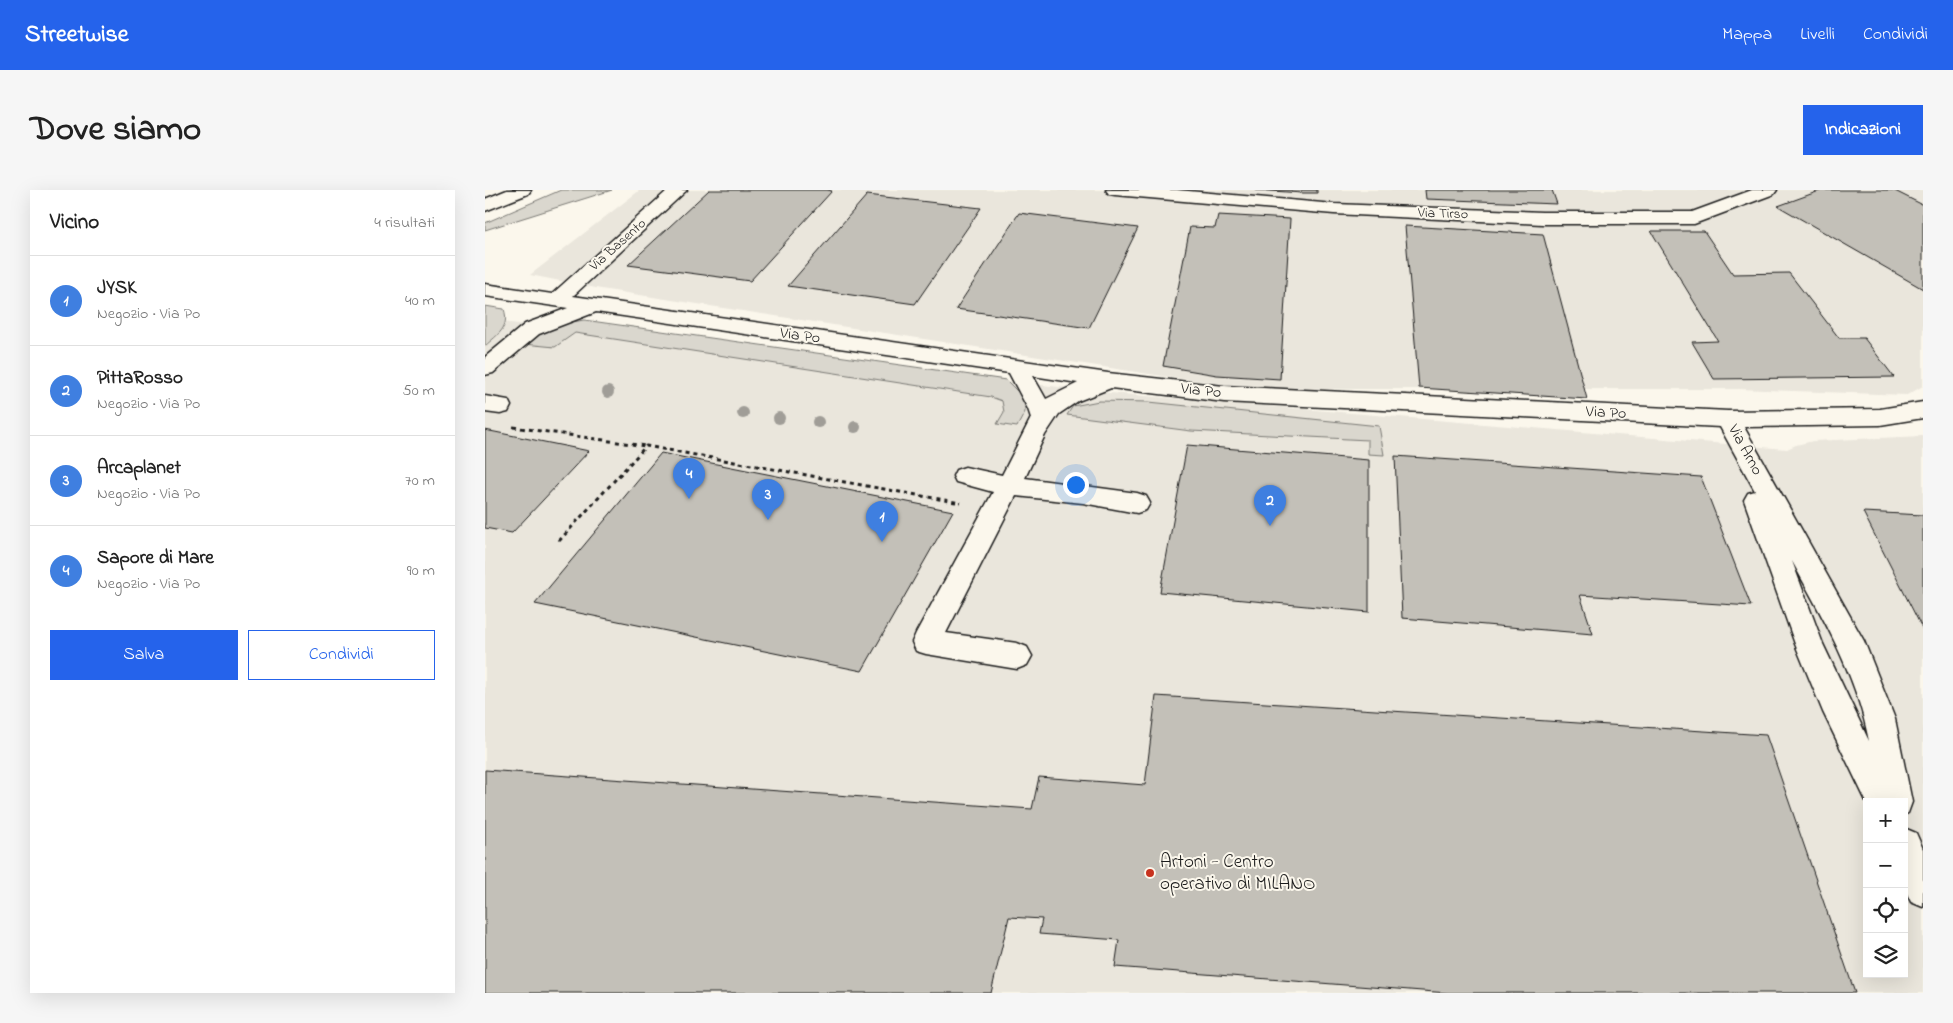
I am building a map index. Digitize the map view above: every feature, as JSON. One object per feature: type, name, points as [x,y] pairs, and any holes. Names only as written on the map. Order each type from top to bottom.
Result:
[{"type":"street","points":[[485,197],[511,190]]},
{"type":"street","points":[[485,206],[522,190]]},
{"type":"street","name":"Via Basento","points":[[557,300],[679,190]]},
{"type":"street","name":"Via Tirso","points":[[1115,190],[1334,210],[1552,218],[1694,218],[1768,190]]},
{"type":"street","name":"Via Po","points":[[485,290],[1108,380],[1224,394],[1728,419],[1880,417],[1923,410]]},
{"type":"street","points":[[519,340],[518,331],[523,319],[526,296]]},
{"type":"street","points":[[485,368],[519,340],[549,321],[595,306]]},
{"type":"street","points":[[1017,367],[1040,409],[1043,421]]},
{"type":"street","points":[[1017,656],[926,642],[1052,407],[1069,396],[1108,380]]},
{"type":"street","name":"Via Arno","points":[[1728,419],[1809,644],[1838,712],[1881,798]]},
{"type":"street","name":"Via Arno","points":[[1728,419],[1850,641],[1880,719],[1895,798]]},
{"type":"street","points":[[965,476],[1009,486],[1083,494],[1137,503]]},
{"type":"street","points":[[1908,854],[1923,890]]},
{"type":"path","points":[[496,412],[646,446],[963,504]]},
{"type":"path","points":[[559,541],[646,446]]},
{"type":"shaded area","points":[[561,190],[612,190],[485,230],[485,223]]},
{"type":"shaded area","points":[[640,190],[1923,190],[1923,386],[1907,395],[1738,389],[1246,389],[601,289],[530,275]]},
{"type":"shaded area","points":[[485,306],[504,309],[505,321],[502,330],[485,346]]},
{"type":"shaded area","points":[[485,320],[1110,393],[1787,449],[1813,441],[1923,436],[1923,993],[485,993]]},
{"type":"shaded area","points":[[584,320],[1006,380],[1025,399],[1025,412],[1017,427],[997,424],[1004,412],[1002,401],[991,397],[575,333],[555,347],[524,344],[552,328]]},
{"type":"shaded area","points":[[1099,401],[1149,402],[1379,426],[1384,455],[1368,454],[1368,440],[1191,431],[1067,415],[1073,406]]},
{"type":"building","points":[[709,190],[832,191],[750,281],[628,265]]},
{"type":"building","points":[[1255,190],[1317,190],[1317,193],[1303,193]]},
{"type":"building","points":[[1425,190],[1552,190],[1557,204],[1426,199]]},
{"type":"building","points":[[1822,190],[1893,190],[1923,205],[1923,289],[1778,206]]},
{"type":"building","points":[[867,195],[981,208],[915,304],[788,286]]},
{"type":"building","points":[[1019,213],[1138,228],[1089,328],[956,309]]},
{"type":"building","points":[[1218,215],[1290,219],[1280,379],[1217,375],[1163,366],[1190,227],[1215,228]]},
{"type":"building","points":[[1405,226],[1543,234],[1587,399],[1419,388]]},
{"type":"building","points":[[1651,231],[1704,231],[1733,274],[1789,273],[1839,338],[1864,338],[1894,377],[1714,379],[1692,342],[1718,341]]},
{"type":"building","points":[[485,430],[589,451],[512,533],[485,528]]},
{"type":"building","points":[[1187,445],[1369,460],[1369,612],[1160,592]]},
{"type":"building","points":[[661,453],[953,511],[862,671],[535,604]]},
{"type":"building","points":[[1395,456],[1701,477],[1751,606],[1580,595],[1593,634],[1402,618]]},
{"type":"building","points":[[1863,512],[1923,515],[1923,630]]},
{"type":"building","name":"Artoni - Centro operativo di MILANO","points":[[1156,696],[1766,735],[1855,993],[1448,993],[1115,967],[1119,940],[1039,934],[1042,919],[1009,917],[991,993],[485,993],[485,770],[1032,809],[1039,777],[1145,785]]},
{"type":"place","name":"Sapore di Mare","points":[[689,499]]},
{"type":"place","name":"Arcaplanet","points":[[768,520]]},
{"type":"place","name":"PittaRosso","points":[[1270,526]]},
{"type":"place","name":"JYSK","points":[[882,542]]},
{"type":"place","name":"Artoni - Centro operativo di MILANO","points":[[1150,873]]}]
